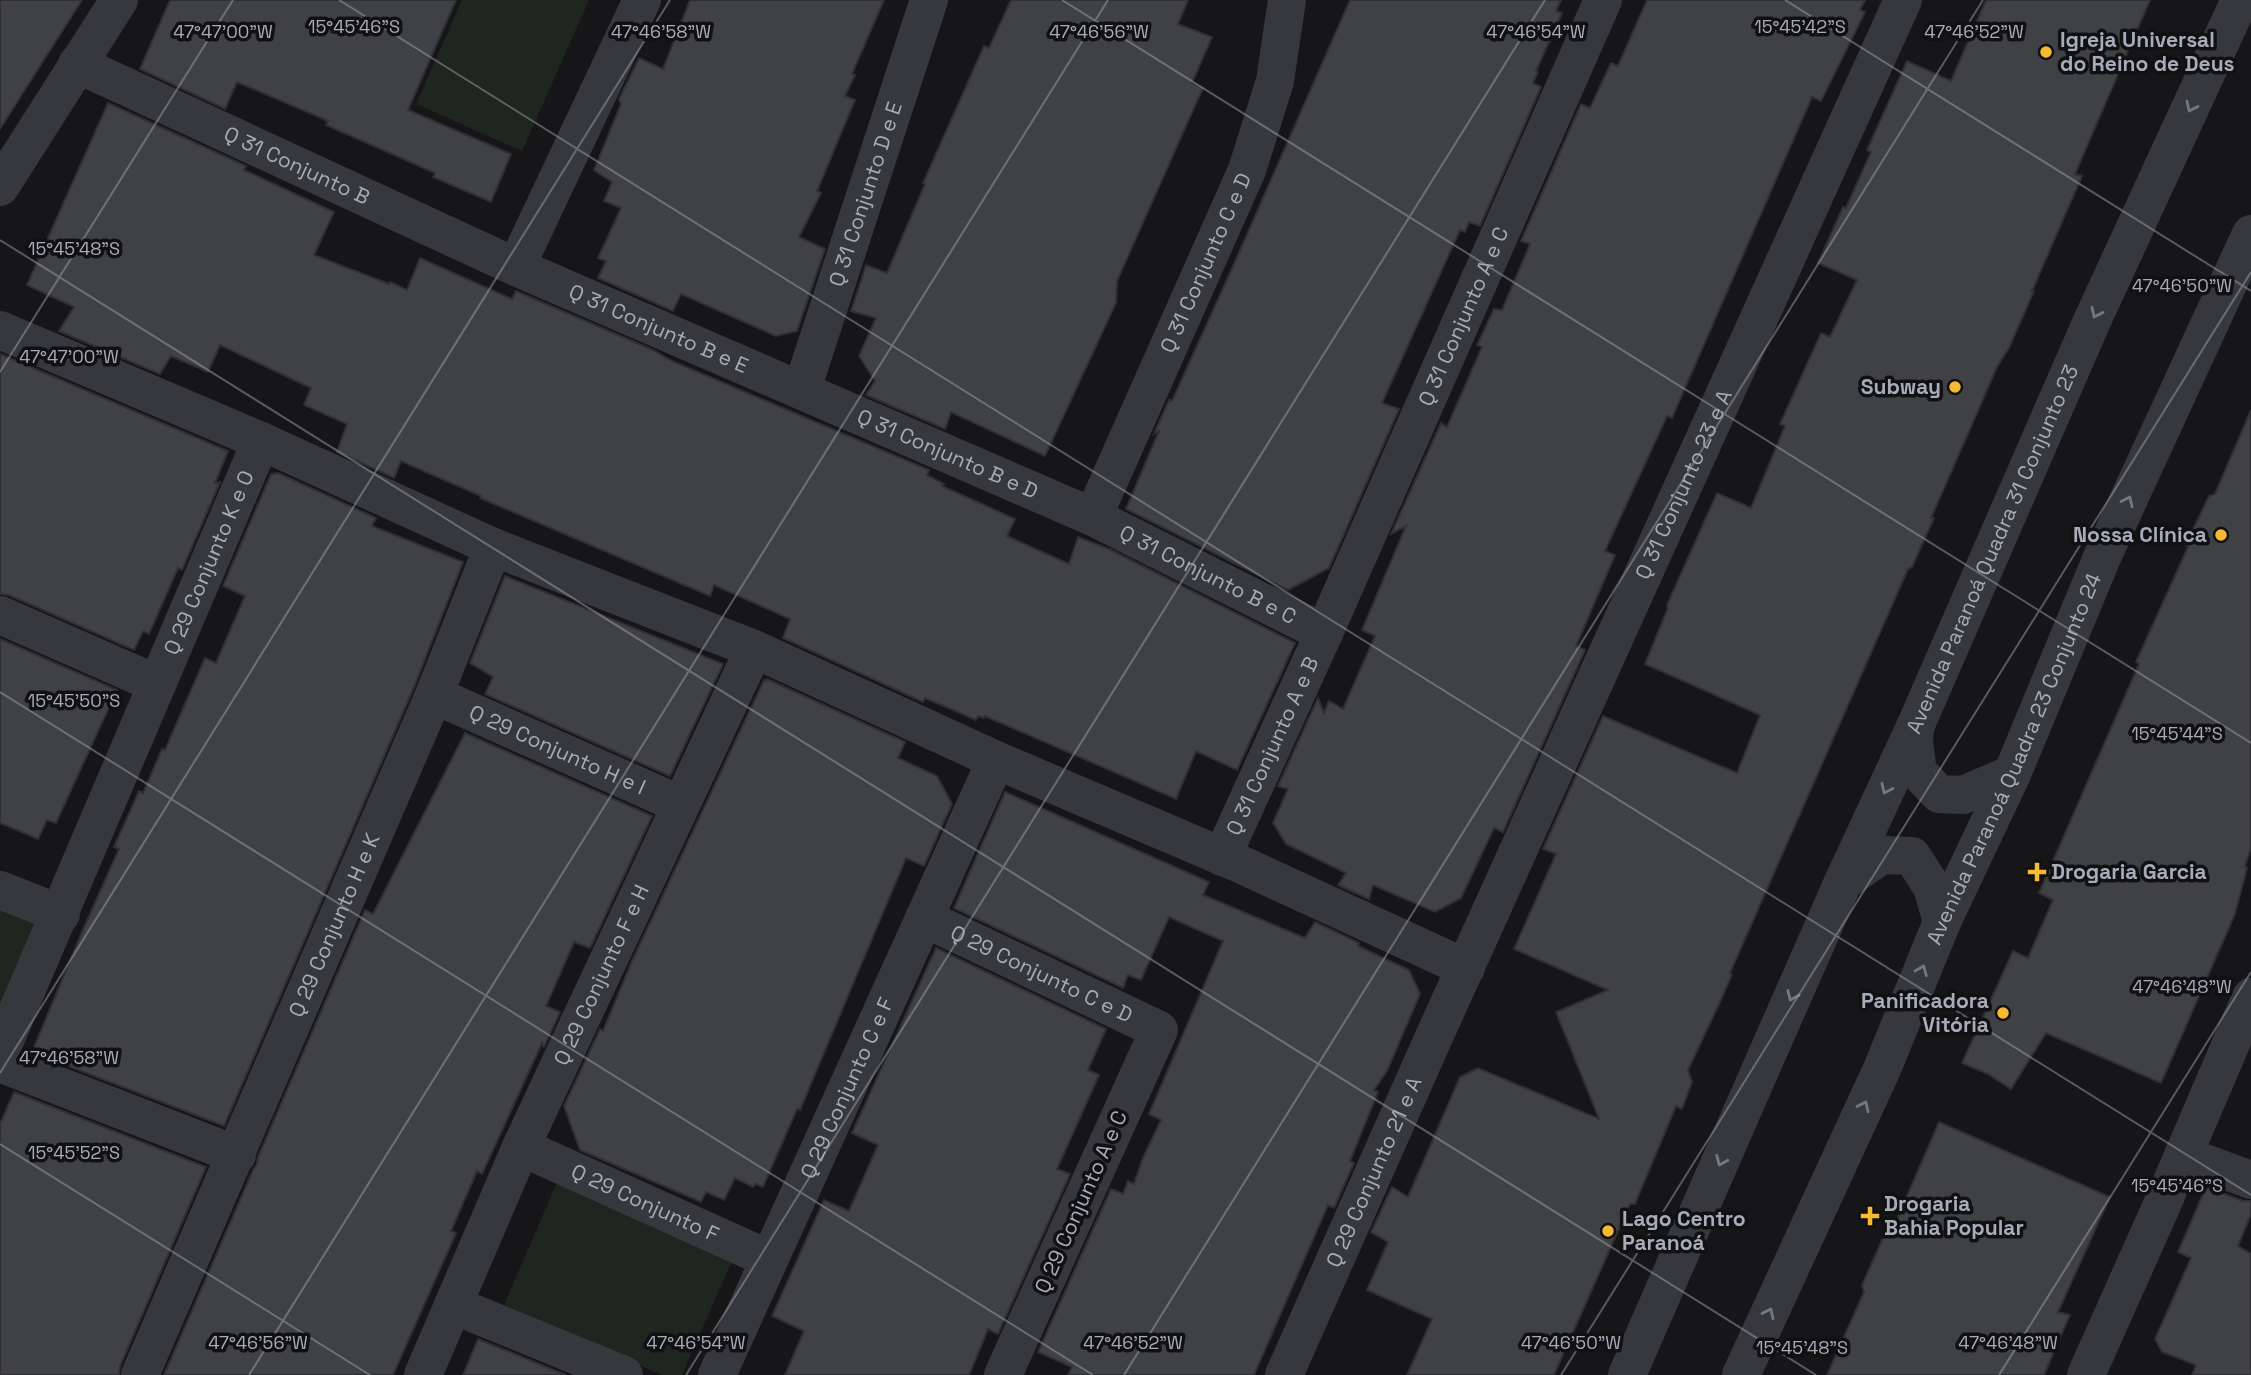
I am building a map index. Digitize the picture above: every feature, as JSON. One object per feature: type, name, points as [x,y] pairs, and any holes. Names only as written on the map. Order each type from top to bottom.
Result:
[{"type":"street","points":[[0,187],[119,0]]},
{"type":"street","points":[[516,267],[642,0]]},
{"type":"street","name":"Q 31 Conjunto D e E","points":[[802,389],[929,0]]},
{"type":"street","name":"Q 31 Conjunto C e D","points":[[1093,517],[1247,170],[1275,81],[1287,0]]},
{"type":"street","name":"Q 31 Conjunto A e C","points":[[1324,633],[1603,0]]},
{"type":"street","name":"Q 31 Conjunto 23 e A","points":[[1466,968],[1903,0]]},
{"type":"street","name":"Avenida Paranoá Quadra 31 Conjunto 23","points":[[1627,1375],[2092,321],[2240,0]]},
{"type":"street","name":"Q 31 Conjunto B","points":[[77,64],[516,267]]},
{"type":"street","name":"Avenida Paranoá Quadra 23 Conjunto 24","points":[[1741,1375],[1903,1017],[1942,922],[2012,774],[2103,555],[2251,234]]},
{"type":"street","name":"Q 31 Conjunto B e E","points":[[516,267],[802,389]]},
{"type":"street","points":[[0,330],[261,441],[494,547],[754,649],[996,760],[1222,857],[1466,968]]},
{"type":"street","name":"Q 31 Conjunto B e D","points":[[802,389],[1093,517]]},
{"type":"street","name":"Q 29 Conjunto K e O","points":[[0,1052],[261,441]]},
{"type":"street","name":"Q 31 Conjunto B e C","points":[[1093,517],[1324,633]]},
{"type":"street","name":"Q 29 Conjunto H e K","points":[[140,1375],[434,695],[494,547]]},
{"type":"street","points":[[0,615],[157,684]]},
{"type":"street","name":"Q 31 Conjunto A e B","points":[[1222,857],[1324,633]]},
{"type":"street","name":"Q 29 Conjunto F e H","points":[[423,1375],[521,1147],[754,649]]},
{"type":"street","name":"Q 29 Conjunto H e I","points":[[434,695],[680,804]]},
{"type":"street","points":[[1915,727],[1918,772],[1939,794],[1963,794],[2012,774]]},
{"type":"street","name":"Q 29 Conjunto C e F","points":[[717,1375],[996,760]]},
{"type":"street","points":[[1843,882],[1882,855],[1912,856],[1932,887],[1942,922]]},
{"type":"street","points":[[0,890],[61,914]]},
{"type":"street","name":"Q 29 Conjunto C e D","points":[[924,918],[1159,1030]]},
{"type":"street","name":"Q 29 Conjunto 21 e A","points":[[1284,1375],[1466,968]]},
{"type":"street","points":[[2086,1375],[2251,997]]},
{"type":"street","name":"Q 29 Conjunto A e C","points":[[1003,1375],[1159,1030]]},
{"type":"street","points":[[0,1063],[237,1155]]},
{"type":"street","name":"Q 29 Conjunto F","points":[[521,1147],[769,1259]]},
{"type":"street","points":[[2183,1156],[2251,1180]]},
{"type":"street","points":[[453,1305],[624,1375]]},
{"type":"shaded area","points":[[462,0],[589,0],[522,151],[416,104]]},
{"type":"shaded area","points":[[0,898],[44,917],[0,1019]]},
{"type":"shaded area","points":[[559,1178],[735,1254],[682,1375],[662,1375],[504,1305]]},
{"type":"building","points":[[0,0],[82,0],[0,129]]},
{"type":"building","points":[[170,0],[456,0],[408,110],[511,154],[491,202],[433,177],[435,173],[326,125],[328,121],[237,82],[225,109],[140,69]]},
{"type":"building","points":[[690,0],[884,0],[845,96],[855,100],[817,191],[821,193],[799,237],[825,249],[797,331],[776,336],[681,294],[673,311],[598,278],[606,261],[598,258],[621,208],[604,201],[612,182],[594,170],[621,104],[619,99],[639,58],[663,69]]},
{"type":"building","points":[[1011,0],[1188,0],[1178,24],[1212,37],[1192,83],[1203,88],[1117,281],[1116,303],[1045,456],[951,412],[945,429],[866,395],[875,381],[859,356],[876,318],[851,311],[866,265],[887,273],[925,184],[923,183],[984,46],[989,48]]},
{"type":"building","points":[[1350,0],[1561,0],[1556,11],[1562,13],[1536,71],[1538,72],[1533,83],[1541,87],[1480,226],[1469,222],[1465,232],[1460,230],[1382,403],[1399,409],[1329,568],[1288,590],[1126,509],[1159,431],[1154,434],[1169,400],[1172,401],[1234,264]]},
{"type":"building","points":[[1647,0],[1865,0],[1860,10],[1865,12],[1821,101],[1812,97],[1672,418],[1667,416],[1605,551],[1615,555],[1576,646],[1585,650],[1503,832],[1494,828],[1461,898],[1435,912],[1373,885],[1369,899],[1338,885],[1346,873],[1286,844],[1273,823],[1288,789],[1278,786],[1318,698],[1324,713],[1329,701],[1343,709],[1375,636],[1362,630],[1406,526],[1391,534],[1441,423],[1447,427],[1482,347],[1477,345],[1494,309],[1502,310],[1530,244],[1521,241],[1581,104],[1590,108],[1611,63],[1618,66]]},
{"type":"building","points":[[1986,0],[2150,0],[2075,174],[2082,176],[2034,291],[2009,348],[1997,367],[1931,518],[1934,518],[1912,567],[1908,569],[1688,1070],[1692,1082],[1682,1109],[1676,1106],[1635,1204],[1630,1204],[1554,1375],[1407,1375],[1432,1319],[1367,1290],[1388,1242],[1371,1232],[1392,1187],[1408,1197],[1460,1077],[1478,1068],[1599,1119],[1556,1012],[1608,990],[1514,949],[1556,854],[1543,849],[1603,716],[1737,773],[1760,715],[1645,664],[1667,605],[1717,493],[1751,508],[1785,426],[1780,424],[1821,333],[1830,337],[1857,280],[1818,263],[1871,152],[1867,150],[1907,61],[1951,81]]},
{"type":"building","points":[[108,103],[246,166],[244,170],[334,212],[314,255],[407,290],[420,258],[512,299],[516,291],[653,350],[672,361],[929,470],[927,475],[944,484],[942,486],[1015,519],[1007,536],[1069,564],[1078,537],[1109,549],[1295,643],[1237,770],[1196,751],[1176,799],[985,716],[978,716],[976,720],[925,698],[923,702],[783,638],[790,619],[714,585],[710,596],[480,498],[481,496],[401,461],[394,478],[337,452],[347,424],[304,405],[311,388],[220,345],[208,372],[171,356],[160,374],[59,331],[74,307],[27,285]]},
{"type":"building","points":[[0,354],[228,451],[215,483],[220,482],[182,570],[178,568],[149,634],[143,631],[134,650],[9,595],[0,594]]},
{"type":"building","points":[[2251,410],[2251,848],[2235,914],[2161,1083],[2046,1033],[2011,1089],[1988,1074],[1962,1063],[2013,951],[2028,958],[2053,900],[2039,893],[2139,664],[2136,662],[2188,547],[2186,544],[2209,496],[2215,494]]},
{"type":"building","points":[[278,473],[376,518],[372,526],[463,562],[414,687],[224,1126],[32,1052],[119,849],[114,847],[139,791],[143,793],[162,749],[165,750],[205,658],[216,663],[245,596],[223,586],[271,474]]},
{"type":"building","points":[[505,576],[723,664],[670,776],[485,694],[493,677],[470,663]]},
{"type":"building","points":[[0,639],[117,690],[56,823],[47,820],[38,839],[0,823]]},
{"type":"building","points":[[767,679],[905,742],[898,758],[937,776],[952,804],[924,866],[906,858],[800,1110],[797,1109],[763,1187],[755,1184],[753,1187],[735,1178],[724,1200],[706,1192],[701,1202],[580,1150],[564,1106],[600,1029],[603,1031],[632,961],[764,680]]},
{"type":"building","points":[[465,733],[652,816],[590,948],[574,942],[546,1006],[560,1012],[544,1047],[542,1043],[482,1174],[477,1171],[451,1231],[456,1233],[393,1375],[164,1375],[365,910],[373,914]]},
{"type":"building","points":[[1005,792],[1209,882],[1203,895],[1305,938],[1315,922],[1359,943],[1358,946],[1409,970],[1420,994],[1387,1071],[1374,1090],[1378,1092],[1350,1161],[1354,1163],[1334,1208],[1328,1205],[1254,1375],[1068,1375],[1072,1367],[1038,1352],[1111,1189],[1123,1194],[1128,1181],[1134,1184],[1161,1120],[1149,1114],[1223,941],[1169,917],[1141,980],[1128,975],[1123,988],[954,908]]},
{"type":"building","points":[[936,948],[1106,1029],[1088,1070],[1099,1075],[1057,1169],[1070,1174],[998,1334],[988,1329],[969,1375],[785,1375],[804,1331],[772,1316],[824,1200],[849,1211],[878,1145],[852,1133]]},
{"type":"building","points":[[14,1092],[206,1167],[120,1366],[119,1375],[0,1375],[0,1124]]},
{"type":"building","points":[[1939,1122],[2110,1197],[2058,1312],[2070,1315],[2044,1375],[1827,1375],[1864,1292],[1862,1285],[1883,1238],[1890,1235]]},
{"type":"building","points":[[2206,1187],[2243,1201],[2251,1201],[2251,1214],[2238,1246],[2251,1254],[2251,1375],[2192,1375],[2196,1365],[2162,1352],[2155,1339],[2191,1258],[2178,1252]]},
{"type":"building","points":[[478,1339],[566,1375],[463,1375]]},
{"type":"place","name":"Igreja Universal do Reino de Deus","points":[[2046,52]]},
{"type":"place","name":"Subway","points":[[1955,387]]},
{"type":"place","name":"Nossa Clínica","points":[[2221,535]]},
{"type":"place","name":"Drogaria Garcia","points":[[2037,872]]},
{"type":"place","name":"Panificadora Vitória","points":[[2003,1013]]},
{"type":"place","name":"Drogaria Bahia Popular","points":[[1870,1216]]},
{"type":"place","name":"Lago Centro Paranoá","points":[[1608,1231]]}]
